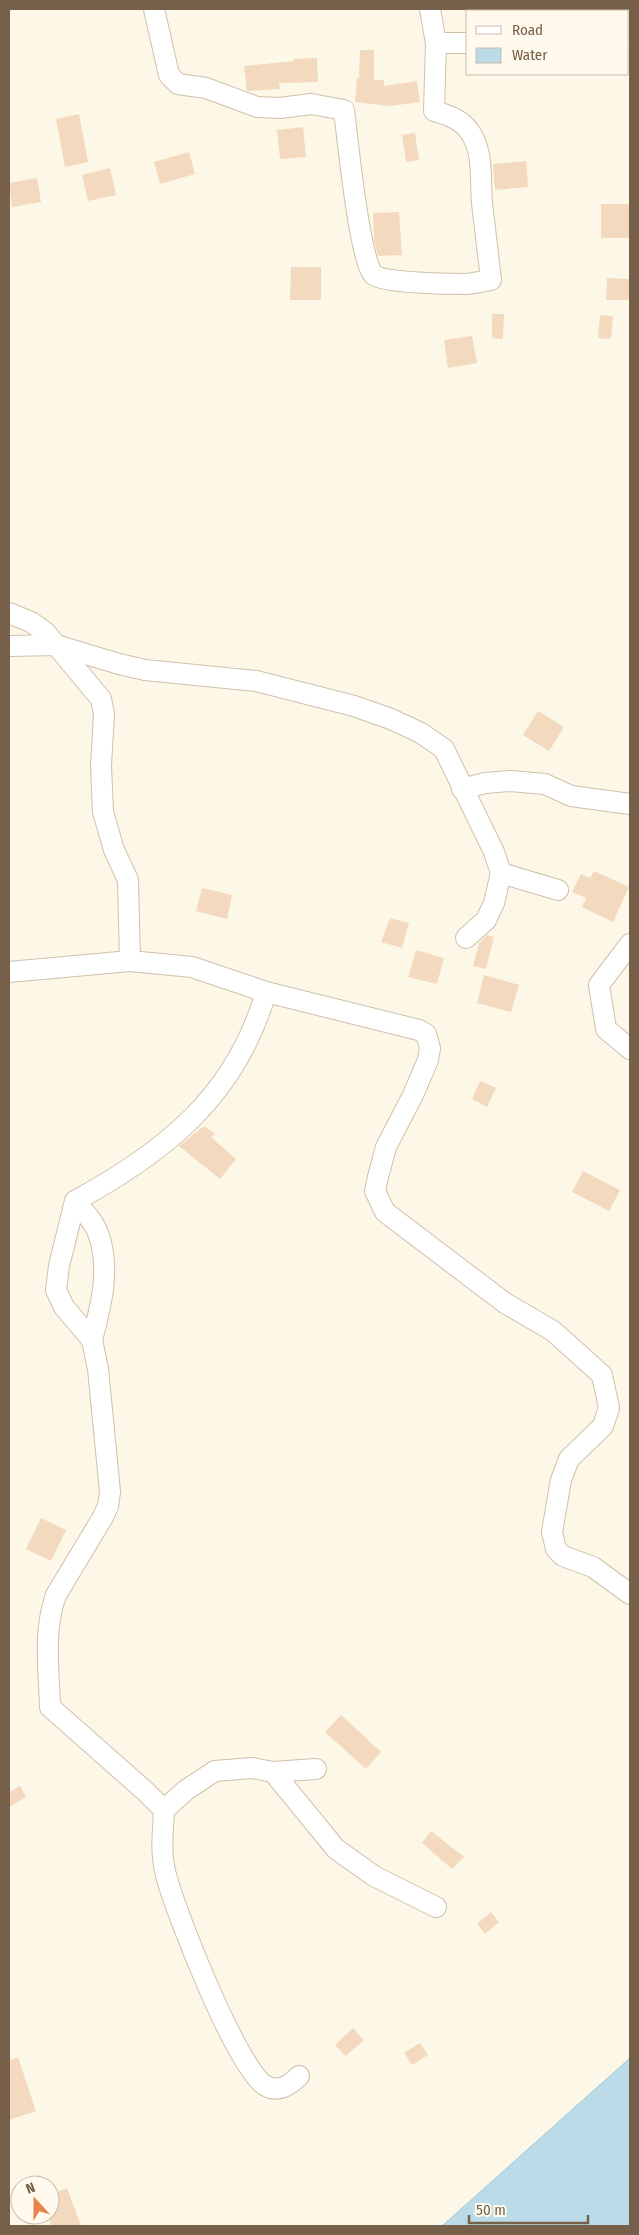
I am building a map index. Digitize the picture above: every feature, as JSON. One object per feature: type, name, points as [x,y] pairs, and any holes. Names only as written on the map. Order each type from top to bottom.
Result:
[{"type":"street","points":[[154,9],[169,75],[178,84],[206,88],[257,107],[280,108],[311,104],[344,110],[350,169],[366,260],[368,268],[373,275],[391,280],[466,284],[491,280],[478,146],[466,127],[450,116],[434,111],[436,42],[430,9]]},
{"type":"street","points":[[436,42],[466,43]]},
{"type":"street","points":[[9,613],[30,622],[45,632],[101,699],[104,714],[101,766],[103,812],[114,850],[128,880],[130,961]]},
{"type":"street","points":[[9,646],[56,645],[145,670],[256,682],[354,706],[391,719],[434,741],[444,749],[494,852],[501,873],[494,903],[486,920],[466,938]]},
{"type":"street","points":[[462,789],[493,782],[545,784],[571,796],[630,804]]},
{"type":"street","points":[[501,873],[558,890]]},
{"type":"street","points":[[630,944],[599,985],[606,1029],[630,1049]]},
{"type":"street","points":[[9,972],[130,961],[192,967],[266,992],[419,1030],[426,1034],[430,1048],[428,1060],[413,1095],[386,1147],[375,1191],[379,1203],[385,1212],[480,1285],[505,1303],[553,1331],[602,1375],[609,1408],[602,1426],[569,1459],[561,1480],[552,1532],[556,1549],[563,1556],[593,1567],[630,1594]]},
{"type":"street","points":[[92,1340],[64,1308],[56,1290],[75,1202],[121,1176],[158,1150],[210,1100],[229,1074],[246,1044],[258,1019],[266,992]]},
{"type":"street","points":[[75,1202],[98,1232],[101,1246],[103,1297],[92,1340],[98,1369],[110,1492],[108,1506],[103,1517],[56,1595],[51,1610],[48,1641],[50,1707],[146,1791],[164,1810]]},
{"type":"street","points":[[299,2076],[290,2086],[278,2089],[267,2087],[257,2080],[243,2058],[201,1968],[176,1907],[162,1854],[164,1810],[186,1790],[215,1770],[252,1768],[273,1772],[316,1769]]},
{"type":"street","points":[[273,1772],[336,1849],[374,1876],[436,1907]]},
{"type":"water","points":[[630,2058],[630,2226],[442,2226]]},
{"type":"building","points":[[360,50],[374,50],[374,80],[384,80],[384,86],[417,81],[420,102],[390,106],[355,102],[357,78],[359,78]]},
{"type":"building","points":[[317,58],[318,82],[279,83],[280,89],[247,91],[244,66],[294,61],[294,59]]},
{"type":"building","points":[[79,114],[88,162],[65,167],[56,119]]},
{"type":"building","points":[[303,127],[306,157],[280,159],[277,130]]},
{"type":"building","points":[[415,133],[419,160],[406,162],[402,135]]},
{"type":"building","points":[[189,152],[195,174],[160,184],[154,162]]},
{"type":"building","points":[[526,161],[528,187],[495,190],[493,164]]},
{"type":"building","points":[[110,168],[116,195],[88,201],[82,175]]},
{"type":"building","points":[[37,178],[41,202],[12,207],[9,183]]},
{"type":"building","points":[[601,204],[629,204],[629,238],[601,238]]},
{"type":"building","points":[[399,212],[402,255],[378,256],[374,241],[373,213]]},
{"type":"building","points":[[291,267],[321,267],[321,300],[290,300]]},
{"type":"building","points":[[607,278],[630,279],[630,300],[606,300]]},
{"type":"building","points":[[492,314],[504,314],[503,339],[492,338]]},
{"type":"building","points":[[600,315],[613,316],[611,339],[598,338]]},
{"type":"building","points":[[472,336],[477,363],[448,368],[444,340]]},
{"type":"building","points":[[538,711],[564,727],[549,751],[523,735]]},
{"type":"building","points":[[594,871],[629,887],[613,922],[582,907],[586,898],[572,892],[581,874],[590,878]]},
{"type":"building","points":[[202,888],[232,895],[227,919],[196,911]]},
{"type":"building","points":[[390,918],[409,923],[402,948],[381,942]]},
{"type":"building","points":[[487,935],[494,937],[486,969],[473,966],[479,943]]},
{"type":"building","points":[[416,950],[444,958],[437,984],[408,977]]},
{"type":"building","points":[[484,975],[519,985],[511,1012],[477,1003]]},
{"type":"building","points":[[480,1081],[496,1088],[487,1107],[472,1099]]},
{"type":"building","points":[[204,1126],[215,1134],[211,1137],[236,1159],[220,1179],[179,1146]]},
{"type":"building","points":[[583,1171],[620,1190],[609,1211],[572,1192]]},
{"type":"building","points":[[41,1518],[66,1530],[51,1561],[26,1549]]},
{"type":"building","points":[[341,1715],[381,1752],[366,1769],[325,1732]]},
{"type":"building","points":[[20,1786],[26,1797],[9,1807],[9,1792]]},
{"type":"building","points":[[431,1831],[464,1857],[452,1869],[422,1843]]},
{"type":"building","points":[[491,1912],[499,1922],[485,1934],[477,1924]]},
{"type":"building","points":[[353,2028],[364,2040],[346,2056],[335,2045]]},
{"type":"building","points":[[420,2043],[428,2055],[412,2065],[404,2053]]},
{"type":"building","points":[[18,2057],[36,2111],[9,2120],[9,2061]]},
{"type":"building","points":[[67,2188],[81,2226],[50,2226],[60,2225],[60,2191]]}]
